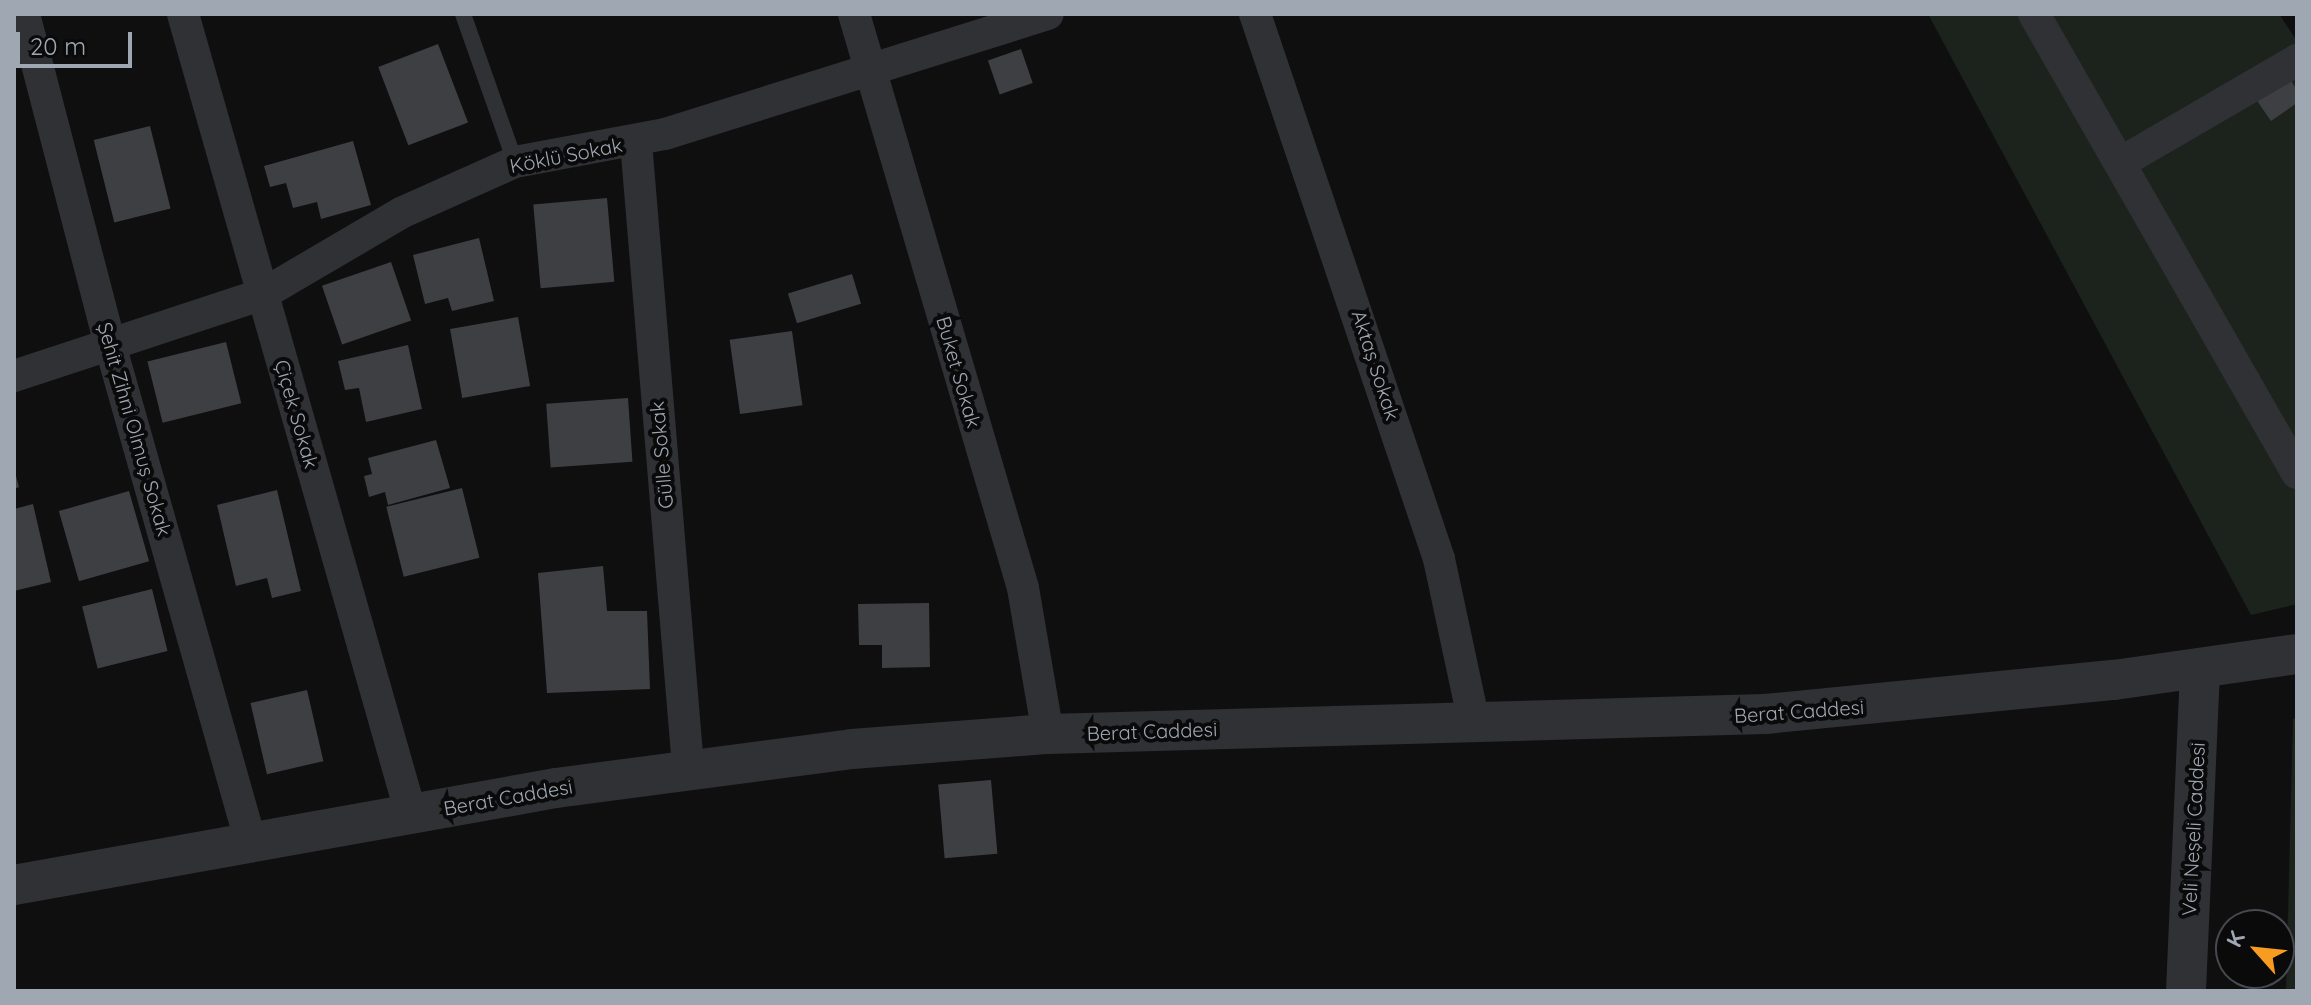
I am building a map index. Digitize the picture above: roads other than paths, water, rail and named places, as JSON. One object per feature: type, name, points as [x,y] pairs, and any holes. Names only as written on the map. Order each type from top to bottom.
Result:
[{"type":"street","name":"Şehit Zihni Olmuş Sokak","points":[[24,14],[111,348],[251,843]]},
{"type":"street","name":"Çiçek Sokak","points":[[183,14],[411,814]]},
{"type":"street","name":"Buket Sokak","points":[[854,14],[873,67],[1023,588],[1048,734]]},
{"type":"street","name":"Köklü Sokak","points":[[14,376],[111,348],[263,294],[403,212],[515,162],[636,142],[1048,14]]},
{"type":"street","name":"Aktaş Sokak","points":[[1255,14],[1439,559],[1474,722]]},
{"type":"street","points":[[2034,14],[2297,473]]},
{"type":"street","points":[[2120,163],[2297,60]]},
{"type":"street","name":"Gülle Sokak","points":[[636,142],[688,767]]},
{"type":"street","name":"Berat Caddesi","points":[[14,885],[688,767],[1048,734],[1765,714],[2200,668],[2297,654]]},
{"type":"street","name":"Veli Neşeli Caddesi","points":[[2186,991],[2200,668]]},
{"type":"lane","points":[[463,14],[515,162]]}]
